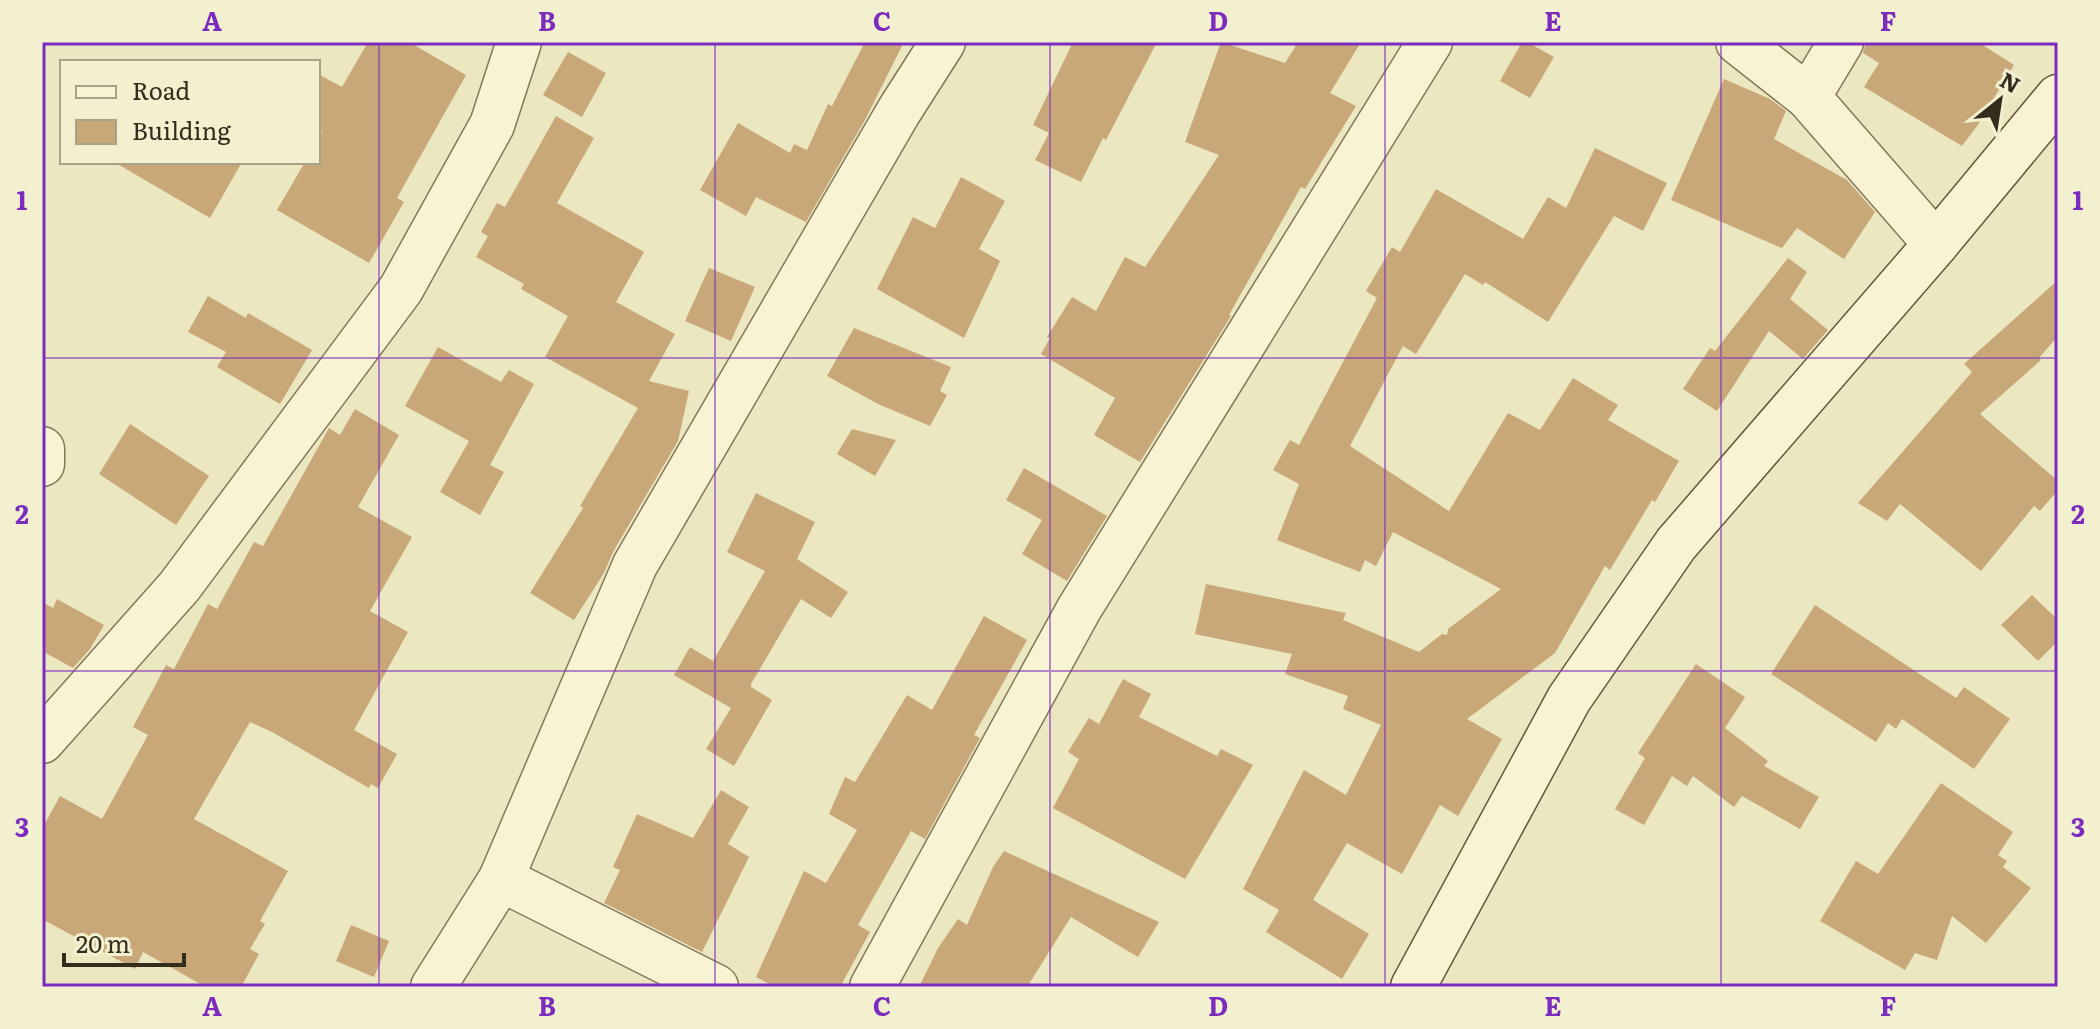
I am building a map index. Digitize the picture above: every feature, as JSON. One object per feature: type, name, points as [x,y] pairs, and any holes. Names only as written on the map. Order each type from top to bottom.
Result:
[{"type":"street","points":[[42,741],[179,587],[401,289],[492,125],[519,42]]},
{"type":"street","points":[[433,987],[501,879],[635,565],[899,111],[943,42]]},
{"type":"street","points":[[872,987],[1079,609],[1430,42]]},
{"type":"street","points":[[1738,42],[1808,97],[1936,244]]},
{"type":"street","points":[[1808,97],[1841,42]]},
{"type":"street","points":[[1413,987],[1569,699],[1676,544],[1936,244],[2058,97]]},
{"type":"street","points":[[42,449],[42,464]]},
{"type":"street","points":[[501,879],[716,987]]},
{"type":"building","points":[[368,42],[409,42],[466,75],[397,198],[404,202],[369,263],[277,210],[304,164],[320,164],[320,75],[342,87]]},
{"type":"building","points":[[865,42],[904,42],[865,120],[806,222],[756,197],[746,216],[700,190],[738,123],[790,153],[794,144],[807,150],[828,104],[832,106]]},
{"type":"building","points":[[1073,42],[1157,42],[1081,182],[1035,160],[1049,133],[1033,125]]},
{"type":"building","points":[[1221,42],[1285,63],[1298,42],[1361,42],[1330,93],[1356,106],[1305,189],[1301,187],[1231,316],[1140,462],[1094,435],[1115,398],[1041,354],[1050,338],[1047,337],[1072,297],[1096,311],[1125,257],[1145,267],[1219,155],[1185,142]]},
{"type":"building","points":[[1522,42],[1554,57],[1530,98],[1500,81]]},
{"type":"building","points":[[1866,42],[1978,42],[2014,65],[1962,146],[1864,87],[1879,63],[1863,53]]},
{"type":"building","points":[[568,52],[606,73],[582,117],[543,95]]},
{"type":"building","points":[[1724,79],[1770,99],[1786,111],[1774,139],[1847,180],[1875,212],[1844,259],[1797,228],[1782,248],[1671,200]]},
{"type":"building","points":[[556,116],[594,138],[557,203],[644,252],[616,302],[675,334],[649,381],[689,391],[678,441],[574,620],[530,593],[583,508],[580,506],[638,408],[545,357],[568,316],[521,289],[524,284],[476,257],[488,236],[481,232],[497,203],[505,207]]},
{"type":"building","points":[[1595,148],[1667,183],[1643,231],[1614,216],[1548,322],[1485,282],[1483,285],[1465,274],[1416,354],[1403,346],[1350,446],[1449,511],[1508,413],[1540,430],[1573,378],[1618,405],[1608,420],[1679,461],[1610,570],[1605,566],[1555,653],[1467,719],[1502,739],[1458,816],[1440,805],[1402,874],[1347,843],[1313,900],[1369,934],[1342,979],[1266,932],[1279,910],[1243,889],[1304,770],[1346,795],[1381,725],[1343,709],[1348,696],[1285,674],[1292,654],[1195,634],[1206,584],[1346,613],[1343,620],[1419,652],[1442,634],[1447,635],[1448,629],[1501,589],[1393,532],[1376,566],[1365,560],[1360,572],[1277,540],[1299,484],[1273,470],[1290,440],[1299,445],[1377,298],[1366,291],[1392,247],[1400,252],[1436,189],[1523,239],[1548,197],[1566,208]]},
{"type":"building","points":[[117,164],[241,164],[210,218]]},
{"type":"building","points":[[961,177],[1005,201],[979,249],[1000,261],[964,338],[877,289],[913,217],[935,228]]},
{"type":"building","points":[[1788,258],[1807,272],[1790,299],[1828,330],[1803,359],[1769,331],[1717,411],[1683,389],[1710,348],[1715,351]]},
{"type":"building","points":[[709,268],[755,287],[731,341],[685,321]]},
{"type":"building","points":[[2058,280],[2058,336],[2039,358],[2041,360],[1980,414],[2058,481],[2058,490],[2040,511],[2034,506],[1981,571],[1900,504],[1887,521],[1858,503],[1972,372],[1964,364]]},
{"type":"building","points":[[208,296],[246,318],[248,313],[312,350],[280,404],[217,367],[226,352],[188,332]]},
{"type":"building","points":[[854,328],[951,367],[940,391],[947,395],[930,426],[878,404],[827,376]]},
{"type":"building","points":[[438,347],[501,382],[509,370],[534,384],[490,465],[504,472],[480,515],[440,492],[469,441],[405,406]]},
{"type":"building","points":[[355,409],[399,435],[358,507],[412,537],[370,611],[408,632],[354,730],[397,754],[378,788],[371,784],[369,788],[250,722],[194,819],[288,871],[260,921],[265,924],[250,949],[259,954],[241,987],[206,987],[143,952],[135,969],[42,919],[42,829],[60,796],[102,819],[148,735],[133,727],[166,665],[174,669],[208,604],[217,609],[254,542],[263,546],[329,428],[340,435]]},
{"type":"building","points":[[130,424],[209,476],[176,525],[99,474]]},
{"type":"building","points":[[852,429],[896,440],[875,476],[837,454]]},
{"type":"building","points":[[1024,468],[1107,516],[1067,581],[1022,554],[1042,520],[1006,500]]},
{"type":"building","points":[[756,493],[815,522],[797,559],[848,592],[831,618],[801,599],[751,684],[772,700],[734,766],[706,749],[731,708],[674,675],[690,647],[713,661],[765,571],[727,552]]},
{"type":"building","points":[[2032,595],[2058,620],[2058,641],[2038,661],[2001,625]]},
{"type":"building","points":[[57,599],[104,625],[90,649],[73,668],[42,651],[42,602],[53,608]]},
{"type":"building","points":[[1815,605],[1956,698],[1964,687],[2010,719],[1974,769],[1902,719],[1896,729],[1888,723],[1876,742],[1771,674]]},
{"type":"building","points":[[984,616],[1027,640],[974,735],[980,738],[925,839],[911,831],[858,925],[870,932],[840,987],[775,987],[756,977],[804,871],[826,883],[857,830],[829,814],[845,777],[855,782],[907,695],[932,710]]},
{"type":"building","points":[[1696,664],[1745,697],[1725,728],[1768,761],[1764,766],[1819,797],[1800,829],[1742,796],[1734,807],[1693,776],[1687,786],[1672,776],[1644,825],[1615,809],[1645,758],[1638,753]]},
{"type":"building","points":[[1123,679],[1151,694],[1139,717],[1217,756],[1221,749],[1253,765],[1185,879],[1053,808],[1079,759],[1068,752],[1089,718],[1099,724]]},
{"type":"building","points":[[1941,783],[2013,832],[1998,855],[2007,861],[2003,867],[2031,888],[1986,943],[1952,916],[1937,960],[1915,953],[1905,970],[1820,921],[1856,861],[1878,874]]},
{"type":"building","points":[[721,790],[749,807],[728,844],[749,857],[702,952],[604,903],[620,870],[613,867],[637,814],[693,838]]},
{"type":"building","points":[[1004,851],[1159,922],[1138,957],[1071,917],[1027,987],[919,987],[938,948],[958,919],[967,925],[993,867]]},
{"type":"building","points":[[351,925],[389,941],[374,977],[336,961]]}]
